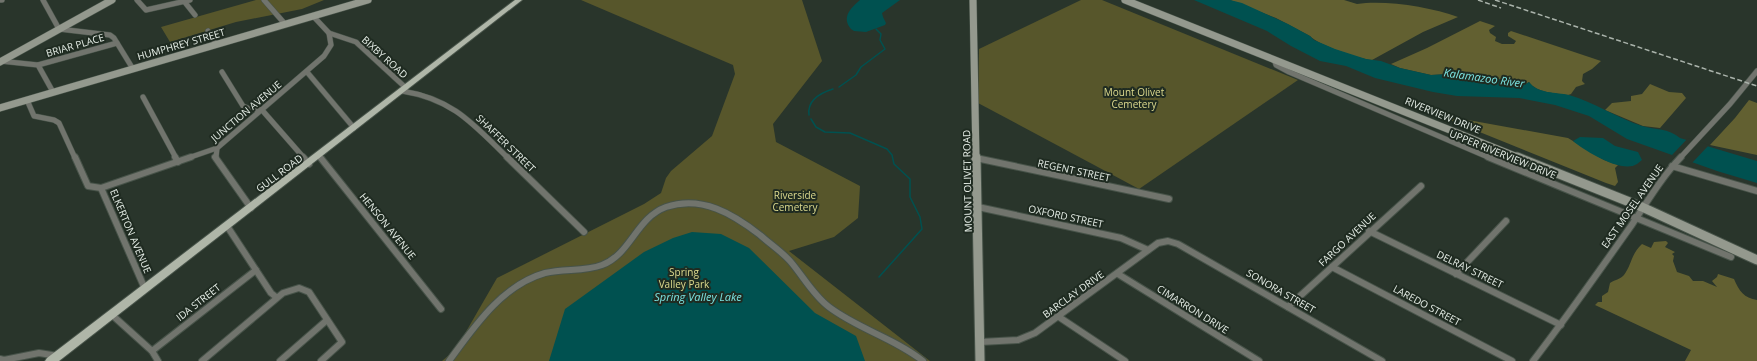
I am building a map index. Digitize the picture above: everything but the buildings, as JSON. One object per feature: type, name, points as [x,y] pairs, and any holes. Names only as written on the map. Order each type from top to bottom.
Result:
[{"type":"main road","name":"GULL ROAD","points":[[55,358],[309,164],[519,0]]},
{"type":"street","points":[[43,0],[59,29]]},
{"type":"street","points":[[0,61],[112,0]]},
{"type":"street","points":[[137,0],[146,10],[190,0]]},
{"type":"street","points":[[264,0],[285,24]]},
{"type":"street","points":[[345,0],[350,5]]},
{"type":"street","name":"HUMPHREY STREET","points":[[0,108],[368,0]]},
{"type":"street","name":"MOUNT OLIVET ROAD","points":[[973,0],[980,361]]},
{"type":"street","name":"RIVERVIEW DRIVE","points":[[1125,0],[1642,207],[1755,256]]},
{"type":"street","points":[[184,1],[195,15]]},
{"type":"street","name":"BIXBY ROAD","points":[[313,16],[329,33],[356,42],[404,90]]},
{"type":"street","points":[[59,29],[107,34],[114,38],[133,69]]},
{"type":"street","points":[[208,32],[216,44]]},
{"type":"street","name":"JUNCTION AVENUE","points":[[101,188],[217,148],[307,72],[329,49],[331,45],[329,33]]},
{"type":"street","name":"BRIAR PLACE","points":[[38,65],[117,43]]},
{"type":"street","name":"UPPER RIVERVIEW DRIVE","points":[[1274,59],[1276,65],[1412,126],[1731,257]]},
{"type":"street","points":[[0,61],[38,65],[53,92]]},
{"type":"street","name":"EAST MOSEL AVENUE","points":[[1534,361],[1561,325],[1672,166],[1727,109],[1757,71]]},
{"type":"street","points":[[222,72],[243,106],[250,109],[262,110],[309,164]]},
{"type":"street","points":[[307,72],[354,128]]},
{"type":"street","name":"SHAFFER STREET","points":[[404,90],[430,96],[447,104],[465,117],[584,232]]},
{"type":"street","points":[[143,97],[178,162]]},
{"type":"street","name":"ELKERTON AVENUE","points":[[27,100],[34,116],[54,120],[59,123],[88,186],[101,188],[145,289]]},
{"type":"street","points":[[217,148],[215,157],[250,208]]},
{"type":"street","name":"HENSON AVENUE","points":[[319,156],[441,309]]},
{"type":"street","name":"REGENT STREET","points":[[976,158],[1168,199]]},
{"type":"street","points":[[1672,166],[1757,191]]},
{"type":"street","name":"FARGO AVENUE","points":[[1288,307],[1369,231],[1421,186]]},
{"type":"street","points":[[449,361],[498,302],[515,286],[542,274],[559,270],[590,268],[610,261],[622,251],[636,228],[651,213],[674,205],[692,204],[720,208],[740,219],[783,254],[808,286],[829,307],[849,321],[902,346],[923,361]]},
{"type":"street","name":"OXFORD STREET","points":[[978,207],[1121,238],[1148,250]]},
{"type":"street","points":[[1456,274],[1506,221]]},
{"type":"street","points":[[227,226],[271,293],[276,297]]},
{"type":"street","name":"DELRAY STREET","points":[[1369,231],[1561,325]]},
{"type":"street","name":"BARCLAY DRIVE","points":[[980,342],[1018,340],[1040,330],[1118,274],[1148,250],[1161,241],[1168,241]]},
{"type":"street","name":"SONORA STREET","points":[[1168,241],[1178,244],[1382,361]]},
{"type":"street","name":"LAREDO STREET","points":[[1332,267],[1512,361]]},
{"type":"street","name":"IDA STREET","points":[[152,351],[256,270]]},
{"type":"street","name":"CIMARRON DRIVE","points":[[1118,274],[1259,361]]},
{"type":"street","points":[[202,361],[271,305],[276,297],[294,289],[306,288],[342,342],[321,361]]},
{"type":"street","points":[[111,314],[152,351],[158,361]]},
{"type":"street","points":[[1059,317],[1125,361]]},
{"type":"street","points":[[280,361],[327,320]]},
{"type":"street","points":[[0,358],[4,360],[39,353],[55,358]]},
{"type":"green space","points":[[256,0],[324,0],[302,9],[236,22],[170,42],[161,27]]},
{"type":"green space","name":"Spring Valley Park","points":[[581,0],[802,0],[822,61],[773,124],[776,142],[860,186],[858,218],[834,237],[789,251],[930,361],[442,361],[456,349],[497,278],[644,204],[661,193],[666,178],[671,171],[712,136],[735,74],[733,65]]},
{"type":"green space","name":"Mount Olivet Cemetery","points":[[1081,0],[1102,0],[1298,80],[1139,189],[978,103],[979,49]]},
{"type":"shaded area","points":[[1230,0],[1344,0],[1357,4],[1381,3],[1408,5],[1447,13],[1458,17],[1423,32],[1372,60],[1330,47],[1314,40],[1310,36],[1276,18]]},
{"type":"shaded area","points":[[1480,21],[1495,26],[1489,30],[1490,33],[1496,37],[1495,41],[1502,44],[1514,44],[1516,41],[1508,36],[1508,33],[1511,31],[1601,61],[1592,69],[1583,74],[1582,81],[1585,84],[1576,87],[1571,94],[1568,95],[1541,90],[1532,86],[1529,82],[1524,85],[1510,84],[1491,76],[1468,80],[1449,74],[1431,75],[1400,68],[1391,64],[1427,48]]},
{"type":"shaded area","points":[[1650,84],[1669,92],[1682,93],[1686,98],[1660,128],[1643,126],[1605,110],[1612,103],[1631,101],[1631,96],[1642,94]]},
{"type":"shaded area","points":[[1749,100],[1757,103],[1757,155],[1710,145],[1735,118]]},
{"type":"shaded area","points":[[1435,114],[1568,138],[1604,160],[1618,165],[1615,168],[1618,182],[1615,186],[1606,183]]},
{"type":"shaded area","points":[[1666,241],[1668,243],[1665,247],[1675,252],[1672,254],[1674,256],[1673,261],[1677,272],[1689,276],[1693,281],[1703,281],[1717,287],[1712,281],[1718,274],[1734,279],[1745,296],[1757,300],[1757,361],[1685,361],[1691,350],[1595,305],[1598,302],[1602,302],[1602,296],[1608,292],[1610,283],[1624,275],[1638,248],[1642,244],[1651,248],[1654,242]]},
{"type":"water","points":[[860,0],[900,0],[882,13],[886,23],[885,25],[866,32],[854,31],[848,25],[847,21],[848,13]]},
{"type":"water","name":"Kalamazoo River","points":[[1194,0],[1230,0],[1242,3],[1288,24],[1310,36],[1314,40],[1335,49],[1366,59],[1381,61],[1400,68],[1431,75],[1449,74],[1468,80],[1491,76],[1511,84],[1524,85],[1529,82],[1537,89],[1542,91],[1569,95],[1642,126],[1671,132],[1680,138],[1757,161],[1757,183],[1717,171],[1627,139],[1589,116],[1555,105],[1519,98],[1457,96],[1433,92],[1375,78],[1346,66],[1320,61],[1291,46],[1267,31]]},
{"type":"water","points":[[1580,137],[1603,138],[1615,146],[1638,152],[1642,160],[1637,164],[1630,166],[1613,164],[1586,150],[1573,141]]},
{"type":"water","name":"Spring Valley Lake","points":[[692,232],[721,234],[749,248],[815,313],[856,336],[865,361],[549,361],[565,309],[644,252],[673,238]]},
{"type":"pier","points":[[1688,138],[1709,145],[1692,163],[1672,155]]},
{"type":"waterway","points":[[839,87],[856,75],[861,67],[885,49],[880,40],[881,34],[876,29]]},
{"type":"waterway","points":[[809,115],[812,101],[819,95],[833,89]]},
{"type":"waterway","points":[[811,119],[816,127],[825,132],[850,133],[887,149],[892,155],[894,164],[910,179],[910,197],[920,217],[922,229],[879,277]]},
{"type":"railway","points":[[1478,0],[1501,8]]},
{"type":"railway","points":[[1495,0],[1757,86]]},
{"type":"park label","name":"Riverside Cemetery","points":[[795,200]]}]
